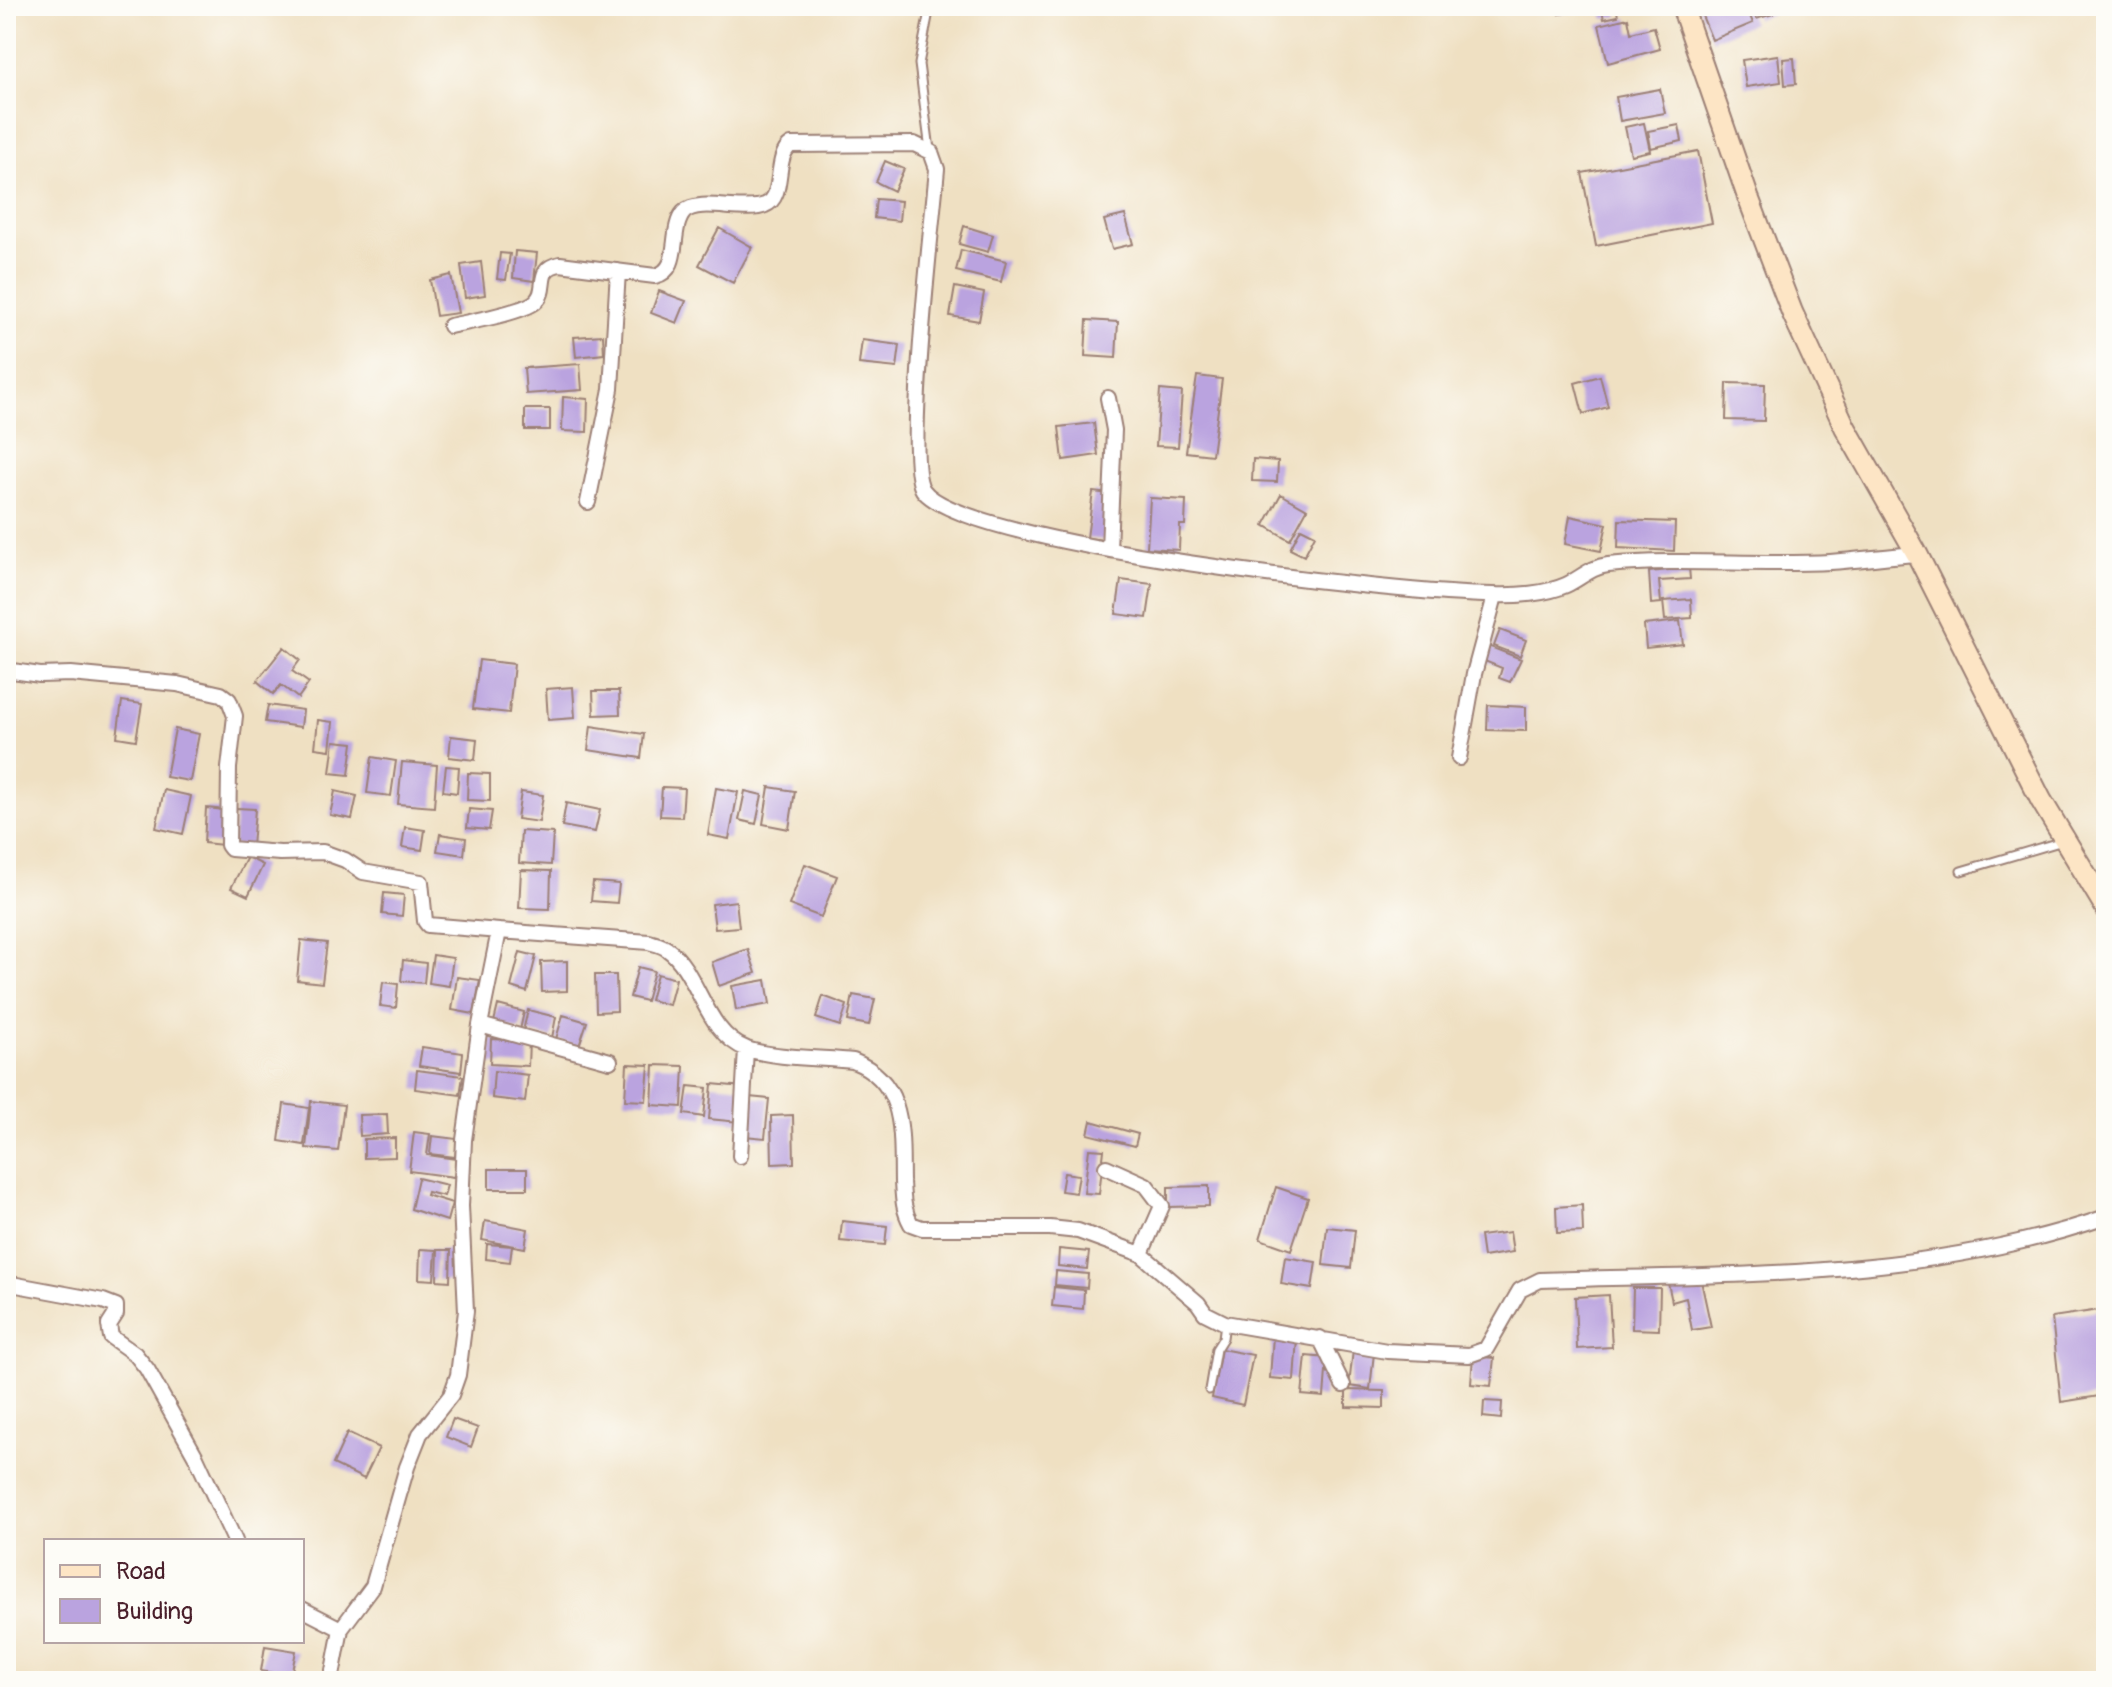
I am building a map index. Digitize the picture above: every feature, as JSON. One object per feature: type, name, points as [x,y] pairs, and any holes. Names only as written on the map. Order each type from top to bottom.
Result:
[{"type":"street","points":[[1682,6],[1792,312],[1845,427],[1917,554],[2063,841],[2106,908]]},
{"type":"street","points":[[450,326],[492,317],[535,302],[540,295],[544,274],[551,265],[655,276],[667,271],[679,221],[689,208],[759,207],[769,204],[783,156],[791,145],[914,144],[931,152],[937,169],[920,359],[917,478],[923,491],[939,503],[1015,530],[1184,563],[1290,577],[1495,596],[1566,585],[1586,571],[1604,566],[1666,562],[1829,562],[1917,554]]},
{"type":"street","points":[[588,502],[611,389],[618,271]]},
{"type":"street","points":[[1108,398],[1114,430],[1109,549]]},
{"type":"street","points":[[1459,758],[1474,674],[1495,596]]},
{"type":"street","points":[[6,670],[177,684],[221,694],[229,700],[235,716],[229,768],[228,845],[231,849],[280,853],[323,852],[336,855],[363,872],[421,882],[428,925],[649,942],[666,948],[678,960],[709,1014],[723,1031],[746,1049],[853,1061],[868,1067],[882,1080],[900,1118],[903,1207],[916,1227],[1078,1231],[1141,1254],[1198,1303],[1205,1313],[1225,1323],[1387,1351],[1469,1355],[1486,1349],[1520,1290],[1540,1280],[1857,1269],[1942,1259],[2055,1234],[2106,1217]]},
{"type":"street","points":[[331,1681],[341,1629],[373,1586],[420,1434],[451,1395],[458,1375],[466,1311],[461,1206],[464,1140],[480,1025],[499,931]]},
{"type":"street","points":[[480,1025],[610,1061]]},
{"type":"street","points":[[740,1156],[746,1049]]},
{"type":"street","points":[[1106,1167],[1146,1185],[1162,1206],[1141,1254]]},
{"type":"street","points":[[6,1283],[116,1306],[116,1314],[109,1325],[111,1337],[135,1354],[147,1369],[196,1457],[234,1539]]},
{"type":"street","points":[[1320,1338],[1343,1385]]},
{"type":"street","points":[[304,1610],[341,1629]]},
{"type":"lane","points":[[930,6],[919,64],[931,152]]},
{"type":"lane","points":[[1961,871],[2063,841]]},
{"type":"lane","points":[[1209,1390],[1216,1349],[1223,1338],[1225,1323]]},
{"type":"building","points":[[1558,6],[1586,6],[1586,10],[1559,14]]},
{"type":"building","points":[[1601,6],[1616,6],[1618,16],[1604,19]]},
{"type":"building","points":[[1698,6],[1746,6],[1753,23],[1712,40]]},
{"type":"building","points":[[1753,6],[1782,7],[1772,10],[1773,14],[1756,19]]},
{"type":"building","points":[[1628,18],[1631,33],[1654,27],[1660,49],[1608,63],[1599,25]]},
{"type":"building","points":[[1778,55],[1781,82],[1746,87],[1742,60]]},
{"type":"building","points":[[1794,58],[1796,84],[1785,85],[1783,59]]},
{"type":"building","points":[[1660,89],[1665,113],[1620,121],[1616,97]]},
{"type":"building","points":[[1644,123],[1650,151],[1631,155],[1625,127]]},
{"type":"building","points":[[1679,125],[1682,141],[1651,148],[1648,131]]},
{"type":"building","points":[[1698,151],[1712,223],[1596,246],[1582,173]]},
{"type":"building","points":[[885,161],[904,169],[894,191],[876,182]]},
{"type":"building","points":[[876,199],[901,201],[899,221],[874,218]]},
{"type":"building","points":[[1125,215],[1133,244],[1112,249],[1104,220]]},
{"type":"building","points":[[964,226],[993,235],[988,252],[959,244]]},
{"type":"building","points":[[719,228],[752,247],[733,283],[699,265]]},
{"type":"building","points":[[961,250],[1006,261],[1001,282],[956,271]]},
{"type":"building","points":[[515,251],[537,253],[534,281],[513,278]]},
{"type":"building","points":[[500,253],[510,254],[506,280],[497,279]]},
{"type":"building","points":[[481,262],[485,295],[465,298],[461,265]]},
{"type":"building","points":[[451,275],[458,313],[436,316],[430,280]]},
{"type":"building","points":[[955,287],[984,293],[979,321],[950,316]]},
{"type":"building","points":[[659,291],[686,301],[677,323],[651,313]]},
{"type":"building","points":[[1087,320],[1118,322],[1116,358],[1085,356]]},
{"type":"building","points":[[603,335],[604,354],[576,357],[574,337]]},
{"type":"building","points":[[862,340],[900,345],[897,368],[859,364]]},
{"type":"building","points":[[580,364],[582,390],[526,394],[524,368]]},
{"type":"building","points":[[1197,376],[1222,379],[1212,455],[1186,452]]},
{"type":"building","points":[[1600,376],[1608,407],[1583,414],[1575,383]]},
{"type":"building","points":[[1727,383],[1765,384],[1764,421],[1726,420]]},
{"type":"building","points":[[1160,390],[1182,392],[1178,447],[1156,446]]},
{"type":"building","points":[[563,397],[588,399],[587,432],[562,431]]},
{"type":"building","points":[[525,409],[550,409],[550,430],[525,430]]},
{"type":"building","points":[[1094,423],[1098,455],[1063,460],[1059,427]]},
{"type":"building","points":[[1253,459],[1278,461],[1277,482],[1252,481]]},
{"type":"building","points":[[1093,492],[1110,494],[1104,540],[1087,538]]},
{"type":"building","points":[[1281,494],[1307,509],[1290,540],[1264,525]]},
{"type":"building","points":[[1150,498],[1186,500],[1185,525],[1180,525],[1179,550],[1147,548]]},
{"type":"building","points":[[1570,516],[1607,524],[1601,551],[1565,544]]},
{"type":"building","points":[[1619,520],[1675,522],[1674,551],[1618,548]]},
{"type":"building","points":[[1301,528],[1315,535],[1304,556],[1290,549]]},
{"type":"building","points":[[1689,568],[1690,579],[1659,581],[1661,603],[1651,604],[1649,572]]},
{"type":"building","points":[[1121,580],[1152,584],[1147,618],[1116,614]]},
{"type":"building","points":[[1691,599],[1692,618],[1665,620],[1663,601]]},
{"type":"building","points":[[1680,621],[1683,644],[1646,648],[1644,625]]},
{"type":"building","points":[[1500,630],[1526,640],[1520,656],[1494,646]]},
{"type":"building","points":[[1488,646],[1521,659],[1510,682],[1499,678],[1502,668],[1482,660]]},
{"type":"building","points":[[284,647],[300,660],[292,671],[309,683],[298,698],[281,685],[273,694],[257,681]]},
{"type":"building","points":[[479,660],[514,664],[509,713],[473,709]]},
{"type":"building","points":[[573,687],[575,718],[548,720],[546,689]]},
{"type":"building","points":[[593,691],[619,691],[620,714],[594,715]]},
{"type":"building","points":[[122,701],[142,704],[136,740],[117,737]]},
{"type":"building","points":[[268,705],[303,710],[301,727],[265,722]]},
{"type":"building","points":[[1488,705],[1526,707],[1526,731],[1487,730]]},
{"type":"building","points":[[318,720],[333,722],[330,750],[315,748]]},
{"type":"building","points":[[591,726],[644,734],[641,758],[588,750]]},
{"type":"building","points":[[175,729],[199,734],[190,781],[166,777]]},
{"type":"building","points":[[451,736],[477,739],[475,760],[449,757]]},
{"type":"building","points":[[334,741],[353,743],[349,775],[330,773]]},
{"type":"building","points":[[372,757],[396,761],[391,796],[367,793]]},
{"type":"building","points":[[402,762],[437,765],[434,807],[398,804]]},
{"type":"building","points":[[446,766],[459,767],[457,793],[443,791]]},
{"type":"building","points":[[468,773],[490,774],[490,801],[467,800]]},
{"type":"building","points":[[662,787],[684,788],[682,817],[660,816]]},
{"type":"building","points":[[769,787],[795,791],[789,829],[763,824]]},
{"type":"building","points":[[716,788],[738,792],[729,839],[708,835]]},
{"type":"building","points":[[164,790],[191,796],[183,834],[156,828]]},
{"type":"building","points":[[335,791],[357,796],[352,819],[330,815]]},
{"type":"building","points":[[745,791],[762,795],[756,824],[739,820]]},
{"type":"building","points":[[521,792],[543,795],[539,822],[517,819]]},
{"type":"building","points":[[566,803],[600,810],[595,832],[562,826]]},
{"type":"building","points":[[206,808],[225,810],[223,845],[204,843]]},
{"type":"building","points":[[236,808],[255,809],[252,847],[233,845]]},
{"type":"building","points":[[469,809],[492,811],[489,830],[467,828]]},
{"type":"building","points":[[405,827],[425,830],[422,850],[402,847]]},
{"type":"building","points":[[521,831],[553,833],[551,865],[519,863]]},
{"type":"building","points":[[440,834],[466,838],[464,855],[437,851]]},
{"type":"building","points":[[247,857],[263,865],[248,896],[231,888]]},
{"type":"building","points":[[805,864],[837,876],[821,917],[789,905]]},
{"type":"building","points":[[521,870],[551,871],[550,909],[519,908]]},
{"type":"building","points":[[593,882],[619,884],[617,903],[591,901]]},
{"type":"building","points":[[384,893],[404,895],[402,916],[382,914]]},
{"type":"building","points":[[736,901],[739,927],[715,929],[712,904]]},
{"type":"building","points":[[301,940],[327,943],[322,983],[297,980]]},
{"type":"building","points":[[748,949],[756,973],[719,986],[712,962]]},
{"type":"building","points":[[520,952],[536,956],[527,992],[511,987]]},
{"type":"building","points":[[433,955],[453,958],[449,986],[429,983]]},
{"type":"building","points":[[403,960],[426,963],[424,983],[401,981]]},
{"type":"building","points":[[567,961],[567,991],[542,992],[541,962]]},
{"type":"building","points":[[638,967],[654,971],[646,1001],[630,997]]},
{"type":"building","points":[[657,974],[676,979],[669,1005],[650,1000]]},
{"type":"building","points":[[595,975],[616,975],[617,1011],[596,1012]]},
{"type":"building","points":[[457,977],[480,980],[474,1014],[452,1010]]},
{"type":"building","points":[[766,980],[770,1004],[736,1010],[732,986]]},
{"type":"building","points":[[383,982],[398,984],[396,1008],[380,1006]]},
{"type":"building","points":[[853,995],[875,999],[869,1025],[848,1021]]},
{"type":"building","points":[[823,996],[847,1005],[840,1026],[816,1018]]},
{"type":"building","points":[[498,1005],[524,1012],[520,1030],[494,1022]]},
{"type":"building","points":[[528,1010],[556,1017],[552,1038],[523,1031]]},
{"type":"building","points":[[563,1015],[587,1022],[579,1046],[556,1039]]},
{"type":"building","points":[[491,1039],[529,1041],[528,1066],[490,1064]]},
{"type":"building","points":[[422,1047],[463,1053],[461,1072],[419,1066]]},
{"type":"building","points":[[627,1064],[649,1065],[646,1101],[625,1100]]},
{"type":"building","points":[[654,1065],[684,1066],[682,1107],[652,1105]]},
{"type":"building","points":[[417,1070],[463,1076],[460,1095],[415,1089]]},
{"type":"building","points":[[494,1071],[528,1075],[525,1102],[492,1098]]},
{"type":"building","points":[[712,1084],[743,1087],[739,1122],[709,1119]]},
{"type":"building","points":[[688,1086],[707,1088],[704,1117],[684,1114]]},
{"type":"building","points":[[749,1097],[769,1099],[765,1138],[745,1136]]},
{"type":"building","points":[[311,1101],[344,1105],[338,1151],[306,1148]]},
{"type":"building","points":[[284,1104],[309,1108],[304,1145],[279,1141]]},
{"type":"building","points":[[387,1114],[388,1134],[360,1136],[359,1115]]},
{"type":"building","points":[[793,1115],[794,1163],[772,1164],[771,1116]]},
{"type":"building","points":[[1091,1121],[1138,1134],[1135,1146],[1088,1134]]},
{"type":"building","points":[[414,1132],[430,1134],[427,1155],[456,1159],[454,1177],[409,1171]]},
{"type":"building","points":[[432,1136],[457,1139],[455,1157],[430,1154]]},
{"type":"building","points":[[395,1138],[395,1157],[364,1158],[364,1139]]},
{"type":"building","points":[[1089,1149],[1104,1150],[1099,1194],[1084,1193]]},
{"type":"building","points":[[489,1169],[527,1169],[527,1189],[489,1189]]},
{"type":"building","points":[[1064,1173],[1079,1175],[1076,1193],[1061,1191]]},
{"type":"building","points":[[418,1178],[447,1185],[444,1196],[427,1192],[426,1195],[452,1203],[447,1221],[411,1209]]},
{"type":"building","points":[[1209,1186],[1209,1206],[1168,1207],[1168,1187]]},
{"type":"building","points":[[1276,1187],[1308,1198],[1291,1250],[1260,1239]]},
{"type":"building","points":[[1582,1205],[1583,1232],[1557,1233],[1556,1207]]},
{"type":"building","points":[[485,1221],[528,1229],[525,1248],[482,1240]]},
{"type":"building","points":[[842,1221],[887,1226],[885,1245],[840,1241]]},
{"type":"building","points":[[1327,1227],[1355,1230],[1351,1268],[1323,1265]]},
{"type":"building","points":[[1510,1232],[1513,1252],[1483,1257],[1480,1236]]},
{"type":"building","points":[[487,1244],[512,1246],[510,1262],[486,1259]]},
{"type":"building","points":[[420,1249],[436,1250],[434,1280],[419,1279]]},
{"type":"building","points":[[1059,1249],[1089,1252],[1087,1269],[1058,1266]]},
{"type":"building","points":[[438,1250],[451,1250],[450,1281],[437,1280]]},
{"type":"building","points":[[1285,1257],[1316,1262],[1312,1289],[1281,1284]]},
{"type":"building","points":[[1056,1271],[1088,1274],[1087,1288],[1055,1285]]},
{"type":"building","points":[[1700,1276],[1711,1327],[1692,1330],[1686,1298],[1672,1302],[1668,1283]]},
{"type":"building","points":[[1054,1287],[1084,1290],[1083,1309],[1052,1306]]},
{"type":"building","points":[[1633,1288],[1660,1288],[1659,1330],[1632,1329]]},
{"type":"building","points":[[1609,1295],[1612,1347],[1577,1349],[1575,1297]]},
{"type":"building","points":[[2106,1309],[2106,1395],[2061,1402],[2052,1317]]},
{"type":"building","points":[[1273,1336],[1297,1338],[1294,1380],[1270,1378]]},
{"type":"building","points":[[1221,1349],[1253,1355],[1243,1405],[1212,1398]]},
{"type":"building","points":[[1353,1350],[1374,1353],[1370,1389],[1349,1386]]},
{"type":"building","points":[[1306,1356],[1327,1358],[1324,1397],[1302,1395]]},
{"type":"building","points":[[1473,1356],[1494,1358],[1491,1386],[1471,1384]]},
{"type":"building","points":[[1346,1390],[1384,1391],[1384,1408],[1346,1407]]},
{"type":"building","points":[[1484,1401],[1502,1402],[1501,1419],[1483,1417]]},
{"type":"building","points":[[453,1419],[478,1428],[471,1447],[446,1437]]},
{"type":"building","points":[[347,1433],[379,1448],[364,1479],[333,1464]]},
{"type":"building","points":[[265,1646],[296,1651],[291,1676],[261,1671]]}]
